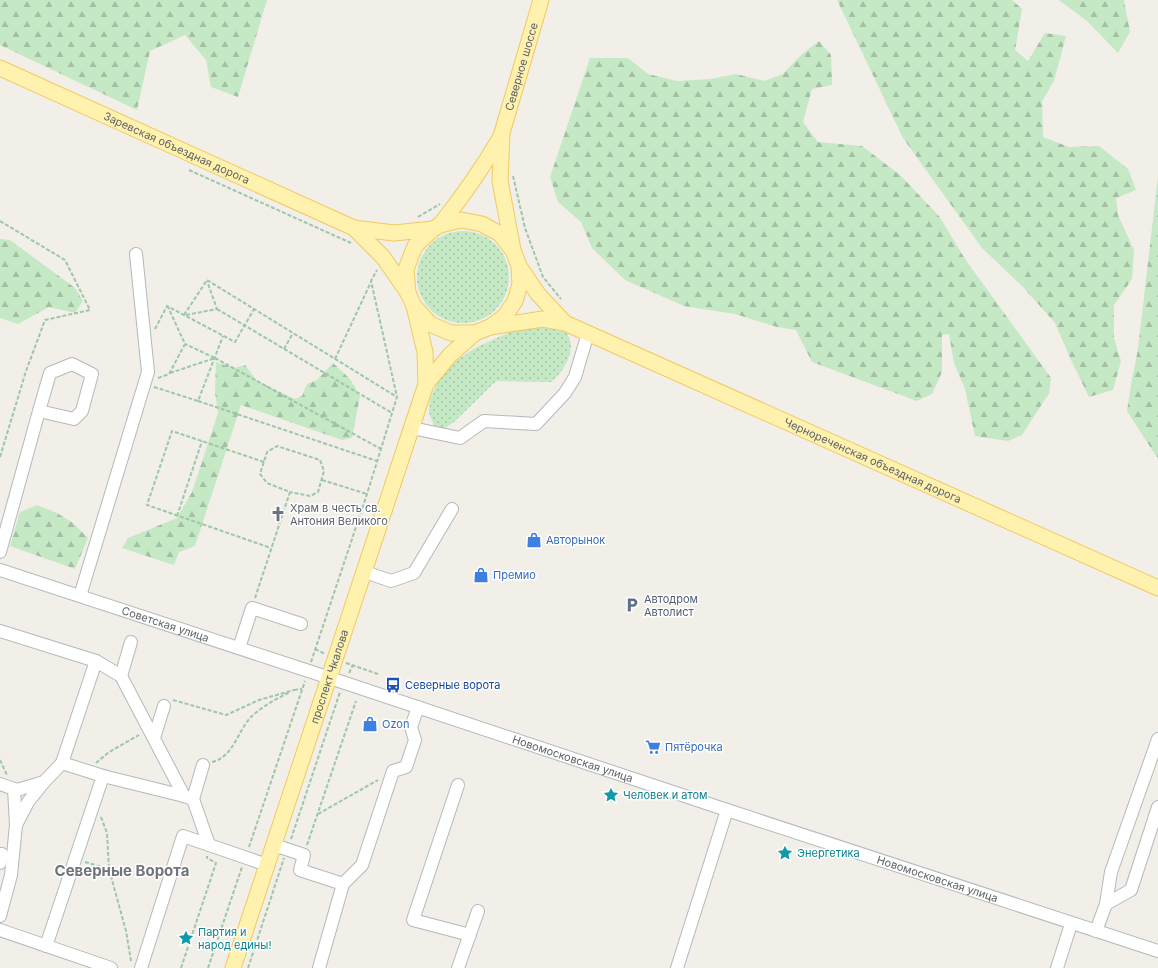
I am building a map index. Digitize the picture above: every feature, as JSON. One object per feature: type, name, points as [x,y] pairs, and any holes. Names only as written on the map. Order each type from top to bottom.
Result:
[{"type":"main road","name":"Северное шоссе","points":[[502,133],[541,0]]},
{"type":"main road","name":"Заревская объездная дорога","points":[[0,68],[354,228]]},
{"type":"main road","points":[[426,384],[425,352],[411,300],[406,269],[415,246],[436,227],[472,183],[486,162],[502,133]]},
{"type":"main road","points":[[502,133],[500,181],[513,250],[519,266],[538,294],[565,323]]},
{"type":"main road","points":[[354,228],[394,233],[436,227],[461,220],[482,224],[500,234],[513,250]]},
{"type":"main road","points":[[354,228],[430,324],[451,333],[475,333]]},
{"type":"main road","points":[[490,327],[505,316],[515,301],[520,284],[519,266]]},
{"type":"main road","points":[[426,384],[450,355],[475,333],[490,327],[543,319],[565,323]]},
{"type":"main road","name":"Чернореченская объездная дорога","points":[[565,323],[1158,588]]},
{"type":"main road","name":"проспект Чкалова","points":[[233,968],[267,865],[281,847],[330,678],[426,384]]},
{"type":"street","points":[[80,596],[148,372],[136,254]]},
{"type":"street","points":[[412,428],[460,438],[484,421],[536,424],[565,392],[575,377],[588,333]]},
{"type":"street","points":[[0,552],[39,411],[50,373],[72,364],[92,374],[82,411],[74,419],[39,411]]},
{"type":"street","points":[[365,572],[391,581],[414,573],[452,509]]},
{"type":"street","name":"Советская улица","points":[[0,570],[330,678]]},
{"type":"street","points":[[239,648],[252,608],[301,624]]},
{"type":"street","points":[[0,631],[96,661],[121,676],[151,733],[188,797],[209,845]]},
{"type":"street","points":[[121,676],[131,642]]},
{"type":"street","points":[[16,825],[28,802],[62,763],[96,661]]},
{"type":"street","name":"Новомосковская улица","points":[[330,678],[1071,924],[1158,951]]},
{"type":"street","points":[[151,733],[164,706]]},
{"type":"street","points":[[319,968],[343,884],[362,865],[393,771],[406,767],[415,740],[411,728],[418,707]]},
{"type":"street","points":[[1096,931],[1106,904],[1111,872],[1158,739]]},
{"type":"street","points":[[62,763],[103,776],[188,797]]},
{"type":"street","points":[[188,797],[203,765]]},
{"type":"street","points":[[46,946],[103,776]]},
{"type":"street","points":[[0,784],[17,790],[44,782]]},
{"type":"street","points":[[458,784],[413,920],[470,935]]},
{"type":"street","points":[[0,916],[11,875],[16,825],[14,788]]},
{"type":"street","points":[[1106,904],[1131,890],[1158,807]]},
{"type":"street","points":[[677,968],[727,810]]},
{"type":"street","points":[[141,968],[183,836],[267,865]]},
{"type":"street","points":[[281,847],[304,855],[300,870],[343,884]]},
{"type":"street","points":[[0,854],[2,854],[0,862]]},
{"type":"street","points":[[458,968],[478,911]]},
{"type":"street","points":[[1057,968],[1071,924]]},
{"type":"street","points":[[0,930],[111,968]]},
{"type":"path","points":[[189,170],[357,246]]},
{"type":"path","points":[[513,173],[525,228],[542,277],[565,303]]},
{"type":"path","points":[[418,217],[445,200]]},
{"type":"path","points":[[0,221],[65,260],[90,310],[45,320],[26,371],[0,457]]},
{"type":"path","points":[[377,270],[379,261]]},
{"type":"path","points":[[335,359],[377,270],[379,261]]},
{"type":"path","points":[[207,280],[397,397]]},
{"type":"path","points":[[207,280],[184,316],[217,309]]},
{"type":"path","points":[[207,280],[217,309],[392,413]]},
{"type":"path","points":[[208,968],[378,461],[397,397],[371,281]]},
{"type":"path","points":[[167,306],[185,344],[215,358],[381,449]]},
{"type":"path","points":[[235,342],[254,309]]},
{"type":"path","points":[[284,349],[293,333]]},
{"type":"path","points":[[198,401],[223,336]]},
{"type":"path","points":[[169,374],[185,344]]},
{"type":"path","points":[[155,379],[215,358]]},
{"type":"path","points":[[147,384],[378,461]]},
{"type":"path","points":[[264,462],[172,431],[147,505],[271,548]]},
{"type":"path","points":[[177,516],[202,441]]},
{"type":"path","points":[[277,446],[320,460],[324,471],[322,480],[318,492],[310,496],[290,492],[267,483],[260,474],[267,452],[277,446]]},
{"type":"path","points":[[322,480],[367,494]]},
{"type":"path","points":[[252,608],[290,492]]},
{"type":"path","points":[[248,968],[281,847],[338,696],[353,665]]},
{"type":"path","points":[[164,706],[172,700],[226,715],[259,700],[302,689]]},
{"type":"path","points":[[203,765],[217,761],[229,752],[240,732],[251,718],[268,704],[294,690]]},
{"type":"path","points":[[304,855],[356,701]]},
{"type":"path","points":[[76,768],[92,766],[109,752],[151,733]]},
{"type":"path","points":[[318,814],[393,771]]},
{"type":"path","points":[[94,801],[107,833],[109,869],[126,931],[132,968]]},
{"type":"path","points":[[180,968],[216,862],[207,858],[209,845]]},
{"type":"path","points":[[75,858],[109,869]]},
{"type":"green space","points":[[0,0],[267,0],[238,97],[211,87],[206,60],[185,35],[150,51],[137,110],[0,45]]},
{"type":"green space","points":[[837,0],[1012,0],[1022,9],[1015,50],[1028,61],[1045,33],[1066,36],[1054,81],[1042,101],[1043,137],[1069,147],[1099,146],[1128,169],[1136,190],[1116,198],[1118,215],[1134,250],[1132,279],[1114,305],[1114,338],[1121,361],[1113,390],[1089,397],[1055,323],[1023,287],[982,248],[903,138]]},
{"type":"green space","points":[[1059,0],[1124,0],[1130,32],[1118,53],[1087,21]]},
{"type":"green space","points":[[819,41],[831,55],[832,85],[812,89],[803,122],[818,142],[862,146],[900,175],[939,216],[965,259],[1051,378],[1049,393],[1022,435],[1008,441],[975,436],[965,389],[954,363],[949,334],[942,335],[942,372],[932,394],[917,401],[812,362],[796,330],[777,327],[735,314],[684,306],[625,280],[592,248],[581,222],[558,202],[550,177],[590,58],[628,58],[648,74],[677,81],[711,79],[736,74],[764,81],[783,74],[801,55]]},
{"type":"green space","points":[[1158,176],[1158,459],[1127,411],[1138,349]]},
{"type":"green space","points":[[463,231],[480,235],[495,245],[505,260],[509,277],[505,294],[495,309],[480,319],[463,323],[446,319],[431,309],[421,294],[417,277],[421,260],[431,245],[446,235]]},
{"type":"green space","points":[[0,239],[10,240],[75,288],[83,301],[75,313],[49,307],[18,324],[0,318]]},
{"type":"green space","points":[[544,323],[566,331],[571,346],[569,358],[563,369],[551,382],[496,381],[454,422],[445,428],[434,426],[429,412],[430,400],[440,376],[453,363],[475,348],[499,337],[519,329]]},
{"type":"green space","points":[[216,362],[234,368],[245,365],[257,381],[295,399],[302,396],[307,384],[317,380],[333,363],[350,379],[360,396],[352,438],[342,440],[241,405],[195,546],[179,552],[174,565],[122,548],[128,538],[177,518],[192,492],[218,413],[215,392]]},
{"type":"green space","points":[[37,505],[57,513],[73,523],[88,538],[75,569],[10,546],[20,512]]},
{"type":"place","name":"Храм в честь св. Антония Великого","points":[[278,514]]},
{"type":"place","name":"Авторынок","points":[[534,540]]},
{"type":"place","name":"Премио","points":[[481,575]]},
{"type":"place","name":"Автодром Автолист","points":[[632,605]]},
{"type":"place","name":"Северные ворота","points":[[393,685]]},
{"type":"place","name":"Ozon","points":[[370,724]]},
{"type":"place","name":"Пятёрочка","points":[[653,747]]},
{"type":"place","name":"Человек и атом","points":[[611,795]]},
{"type":"place","name":"Энергетика","points":[[785,853]]},
{"type":"place","name":"Партия и народ едины!","points":[[186,938]]},
{"type":"district","name":"Северные Ворота","points":[[122,870]]}]
